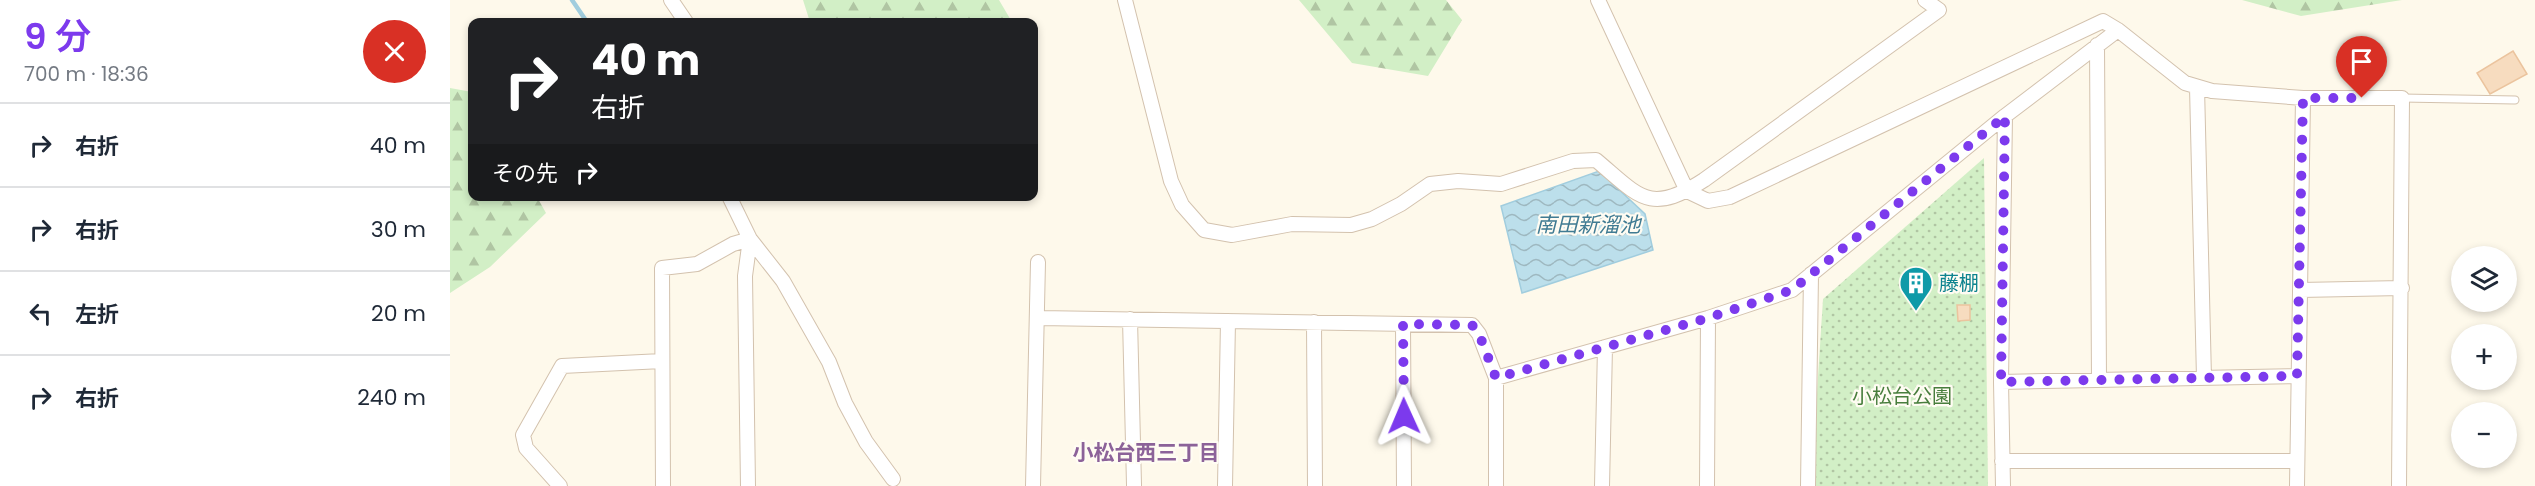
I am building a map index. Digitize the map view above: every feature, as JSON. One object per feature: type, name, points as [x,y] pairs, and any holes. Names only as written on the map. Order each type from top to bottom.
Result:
[{"type":"street","points":[[671,0],[683,18]]},
{"type":"street","points":[[1125,0],[1171,181],[1182,205],[1204,230],[1232,235],[1292,224],[1351,225],[1372,219],[1401,204],[1430,184],[1458,181],[1501,184],[1573,161],[1596,160],[1641,197],[1660,201],[1688,190],[1939,10],[1925,0]]},
{"type":"street","points":[[1598,0],[1688,190],[1708,201],[1730,196],[2103,21],[2118,30],[2185,83],[2212,91],[2303,98],[2402,98],[2399,486]]},
{"type":"street","points":[[1496,378],[1708,318],[1792,290],[2005,116],[2118,30]]},
{"type":"street","points":[[2097,45],[2099,380]]},
{"type":"street","points":[[2197,87],[2204,378]]},
{"type":"street","points":[[2297,486],[2303,98]]},
{"type":"street","points":[[2003,486],[2001,382],[2005,116]]},
{"type":"street","points":[[731,201],[750,239],[783,281],[829,362],[845,403],[866,442],[893,479]]},
{"type":"street","points":[[663,486],[662,268],[697,264],[733,244],[750,239]]},
{"type":"street","points":[[748,486],[746,276],[750,239]]},
{"type":"street","points":[[1033,486],[1039,318],[1038,262]]},
{"type":"street","points":[[1808,486],[1811,274]]},
{"type":"street","points":[[2300,290],[2402,288]]},
{"type":"street","points":[[1039,318],[1472,325],[1479,334],[1496,378],[1496,486]]},
{"type":"street","points":[[1707,486],[1708,318]]},
{"type":"street","points":[[1130,319],[1134,485]]},
{"type":"street","points":[[1225,486],[1228,321]]},
{"type":"street","points":[[1314,322],[1315,486]]},
{"type":"street","points":[[1403,324],[1404,486]]},
{"type":"street","points":[[1602,486],[1605,347]]},
{"type":"street","points":[[560,486],[526,448],[523,435],[562,366],[662,361]]},
{"type":"street","points":[[2001,382],[2297,376]]},
{"type":"street","points":[[2002,461],[2297,461]]},
{"type":"lane","points":[[2402,98],[2515,100]]},
{"type":"green space","points":[[803,0],[999,0],[1010,18],[809,18]]},
{"type":"green space","points":[[1299,0],[1446,0],[1462,20],[1428,76],[1352,63]]},
{"type":"green space","points":[[2242,0],[2402,0],[2301,16]]},
{"type":"green space","points":[[450,88],[468,91],[468,201],[539,201],[546,213],[490,267],[450,293]]},
{"type":"green space","name":"小松台公園","points":[[1984,158],[1988,486],[1811,486],[1823,299]]},
{"type":"water","name":"南田新溜池","points":[[1599,171],[1645,214],[1653,250],[1522,293],[1501,206]]},
{"type":"building","points":[[2513,51],[2527,74],[2490,94],[2477,73]]},
{"type":"building","points":[[1957,305],[1970,305],[1970,320],[1958,321]]},
{"type":"waterway","points":[[572,0],[584,18]]},
{"type":"place","name":"藤棚","points":[[1916,312]]},
{"type":"district","name":"小松台西三丁目","points":[[1146,452]]},
{"type":"route","points":[[1404,416],[1403,324],[1472,325],[1479,334],[1496,378],[1708,318],[1792,290],[2005,116],[2001,382],[2297,376],[2303,98],[2362,98]]}]
